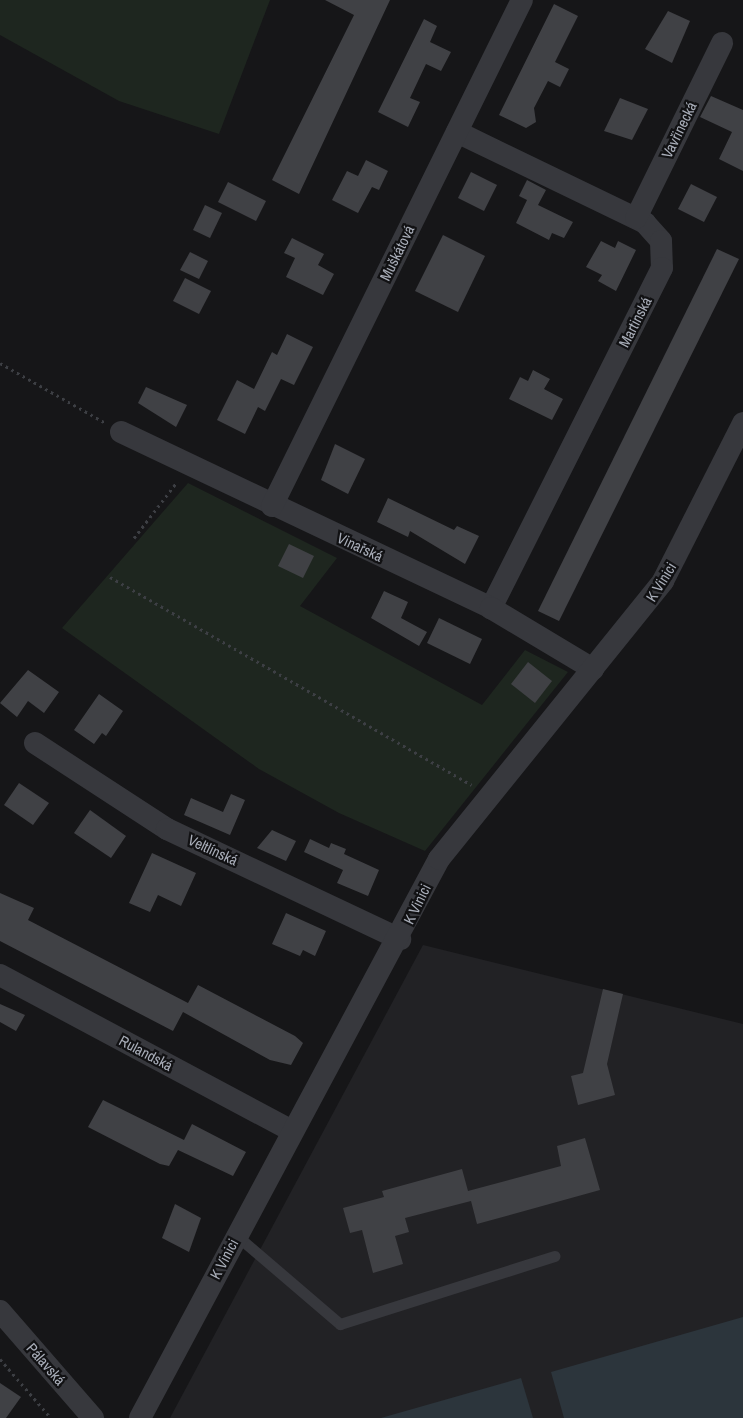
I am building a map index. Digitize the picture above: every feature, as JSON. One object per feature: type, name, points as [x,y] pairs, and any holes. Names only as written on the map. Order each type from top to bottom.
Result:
[{"type":"street","name":"Muškátová","points":[[272,506],[522,0]]},
{"type":"street","name":"Vavřinecká","points":[[636,218],[722,42]]},
{"type":"street","name":"Martinská","points":[[457,132],[636,218],[661,241],[662,268],[491,608]]},
{"type":"street","name":"K Vinici","points":[[140,1418],[292,1131],[400,939],[439,859],[663,581],[743,422]]},
{"type":"street","name":"Vinařská","points":[[121,432],[272,506],[491,608],[594,669]]},
{"type":"street","name":"Veltlínská","points":[[35,743],[167,829],[400,939]]},
{"type":"street","name":"Rulandská","points":[[0,976],[292,1131]]},
{"type":"street","name":"Pálavská","points":[[0,1311],[93,1418]]},
{"type":"lane","points":[[236,1235],[340,1324],[554,1256]]},
{"type":"path","points":[[0,363],[121,432]]},
{"type":"path","points":[[134,538],[190,466]]},
{"type":"path","points":[[110,577],[489,795]]},
{"type":"path","points":[[0,1359],[50,1418]]},
{"type":"shaded area","points":[[0,0],[270,0],[219,134],[119,101],[0,35]]},
{"type":"shaded area","points":[[188,483],[337,558],[300,606],[482,705],[525,650],[568,672],[425,851],[339,813],[259,769],[62,628]]},
{"type":"shaded area","points":[[423,945],[743,1024],[743,1418],[170,1418]]},
{"type":"shaded area","points":[[743,1317],[743,1418],[564,1418],[551,1372]]},
{"type":"shaded area","points":[[521,1378],[533,1418],[381,1418]]},
{"type":"building","points":[[325,0],[390,0],[299,194],[272,180],[354,15]]},
{"type":"building","points":[[554,4],[578,16],[555,62],[569,69],[560,87],[548,81],[534,108],[536,122],[526,128],[499,115]]},
{"type":"building","points":[[668,11],[690,21],[672,63],[645,49]]},
{"type":"building","points":[[424,19],[437,26],[430,42],[451,52],[441,71],[426,64],[410,98],[420,102],[408,127],[378,112]]},
{"type":"building","points":[[711,96],[743,110],[743,171],[719,159],[732,132],[700,117]]},
{"type":"building","points":[[620,98],[648,109],[632,140],[604,131]]},
{"type":"building","points":[[366,160],[388,171],[379,190],[372,187],[358,213],[332,200],[347,171],[358,176]]},
{"type":"building","points":[[471,172],[497,185],[484,211],[458,198]]},
{"type":"building","points":[[527,180],[546,190],[538,205],[573,222],[564,238],[552,233],[549,240],[516,223],[527,200],[519,196]]},
{"type":"building","points":[[228,182],[266,201],[256,221],[218,202]]},
{"type":"building","points":[[691,184],[717,197],[704,222],[678,209]]},
{"type":"building","points":[[205,205],[222,213],[210,238],[193,230]]},
{"type":"building","points":[[443,235],[485,256],[458,312],[415,291]]},
{"type":"building","points":[[292,238],[324,254],[318,265],[334,274],[323,295],[286,277],[295,258],[284,253]]},
{"type":"building","points":[[601,241],[615,248],[618,241],[636,250],[616,291],[598,281],[602,275],[586,267]]},
{"type":"building","points":[[717,249],[739,259],[559,621],[538,611]]},
{"type":"building","points":[[190,252],[208,261],[199,279],[180,270]]},
{"type":"building","points":[[185,278],[211,291],[199,314],[173,301]]},
{"type":"building","points":[[287,334],[313,347],[294,385],[281,379],[265,411],[258,407],[245,434],[217,420],[237,380],[254,389],[272,352],[277,355]]},
{"type":"building","points":[[533,370],[550,379],[544,389],[563,399],[552,420],[509,399],[520,377],[528,381]]},
{"type":"building","points":[[146,387],[187,405],[176,427],[138,403]]},
{"type":"building","points":[[335,444],[365,459],[348,494],[321,480]]},
{"type":"building","points":[[388,498],[454,530],[457,526],[479,536],[465,564],[410,531],[408,537],[377,522]]},
{"type":"building","points":[[289,544],[314,556],[303,578],[278,566]]},
{"type":"building","points":[[384,591],[408,602],[401,618],[427,632],[419,646],[371,618]]},
{"type":"building","points":[[439,618],[482,639],[470,664],[427,643]]},
{"type":"building","points":[[528,662],[552,681],[535,703],[511,684]]},
{"type":"building","points":[[28,670],[59,692],[44,713],[28,701],[17,717],[0,703]]},
{"type":"building","points":[[99,694],[123,711],[106,736],[102,733],[94,744],[74,730]]},
{"type":"building","points":[[19,783],[49,803],[33,825],[4,805]]},
{"type":"building","points":[[231,794],[245,800],[230,835],[184,815],[191,798],[223,812]]},
{"type":"building","points":[[90,810],[126,836],[111,858],[74,833]]},
{"type":"building","points":[[272,830],[296,841],[286,861],[257,848]]},
{"type":"building","points":[[310,839],[329,848],[331,843],[346,849],[344,854],[379,870],[368,896],[337,883],[343,870],[304,852]]},
{"type":"building","points":[[152,853],[196,873],[181,906],[158,895],[150,912],[129,903]]},
{"type":"building","points":[[0,893],[34,908],[28,920],[188,1003],[198,985],[295,1036],[303,1043],[291,1065],[270,1060],[183,1012],[173,1031],[0,941]]},
{"type":"building","points":[[286,913],[326,931],[315,956],[303,950],[300,956],[272,944]]},
{"type":"building","points":[[603,989],[623,994],[607,1064],[615,1095],[578,1105],[571,1076],[583,1073]]},
{"type":"building","points":[[0,1004],[25,1015],[16,1031],[0,1022]]},
{"type":"building","points":[[103,1100],[184,1140],[192,1124],[246,1152],[233,1176],[178,1150],[169,1166],[160,1164],[88,1127]]},
{"type":"building","points":[[585,1138],[600,1190],[477,1224],[471,1201],[405,1218],[409,1232],[395,1236],[403,1264],[373,1273],[362,1230],[350,1233],[343,1208],[384,1197],[382,1191],[462,1169],[468,1191],[561,1166],[557,1146]]},
{"type":"building","points":[[175,1204],[201,1218],[189,1252],[162,1238]]},
{"type":"building","points":[[0,1383],[21,1397],[6,1418],[0,1418]]}]
